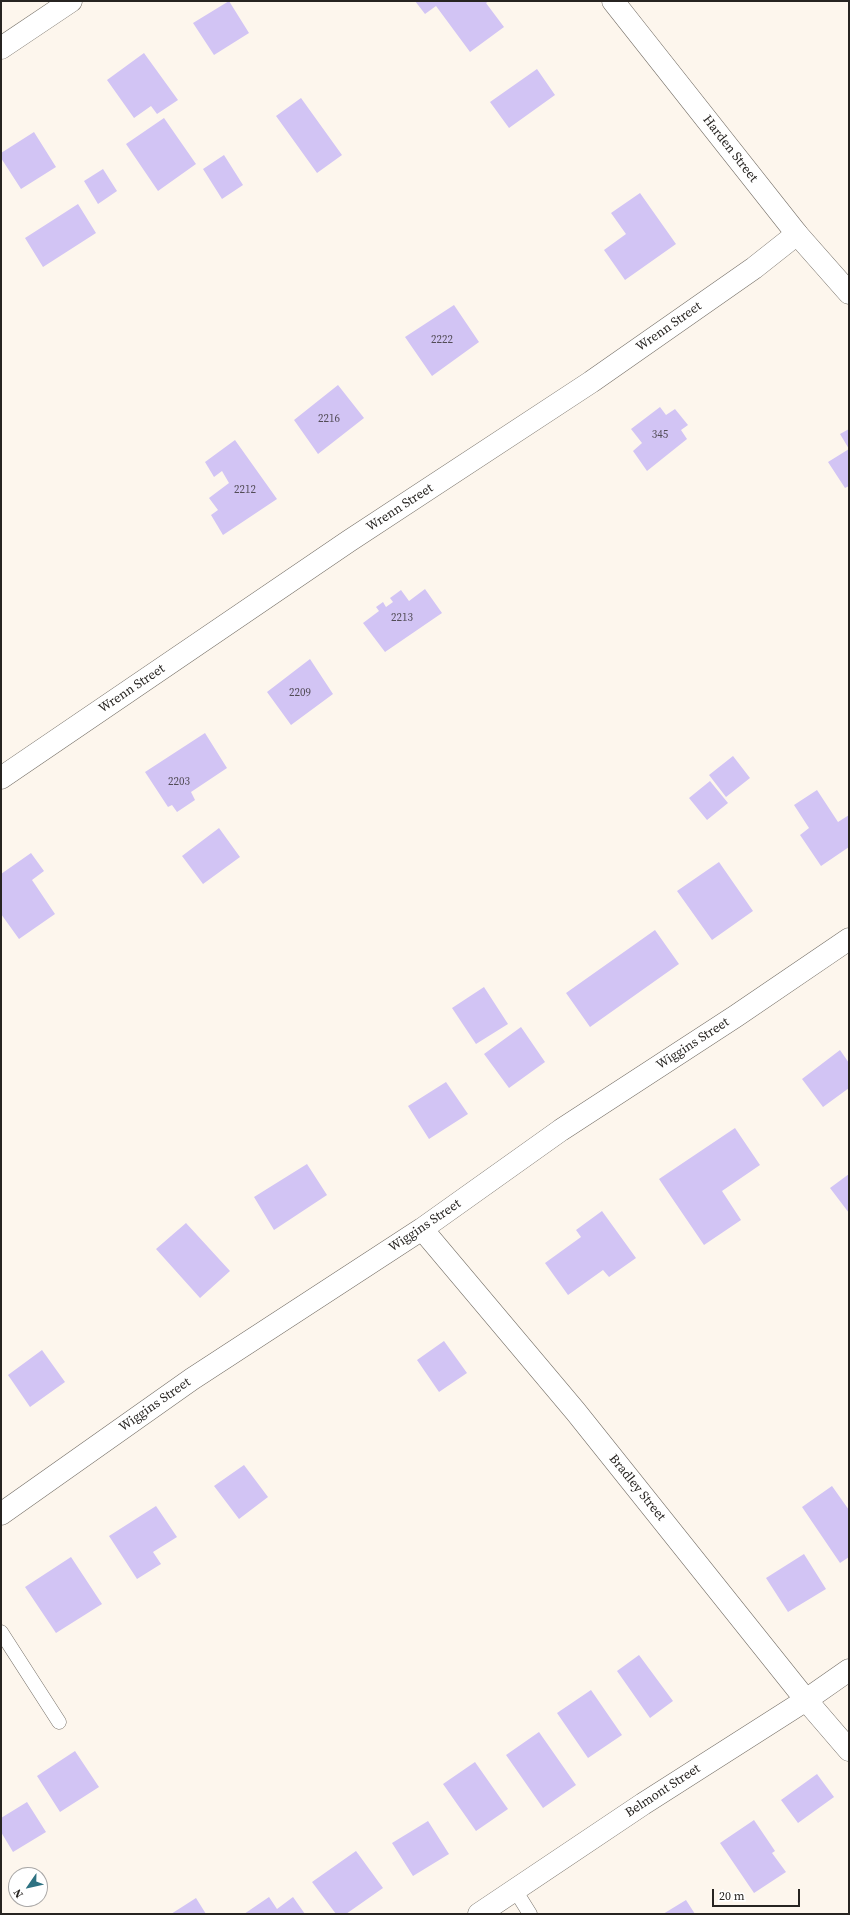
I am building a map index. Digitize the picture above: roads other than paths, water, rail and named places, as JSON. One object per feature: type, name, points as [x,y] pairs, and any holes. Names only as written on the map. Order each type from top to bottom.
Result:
[{"type":"street","points":[[1,48],[71,1]]},
{"type":"street","name":"Harden Street","points":[[613,1],[797,234],[849,293]]},
{"type":"street","name":"Wrenn Street","points":[[1,778],[349,541],[591,382],[754,268],[797,234]]},
{"type":"street","name":"Wiggins Street","points":[[1,1514],[192,1379],[422,1229],[561,1130],[736,1016],[849,939]]},
{"type":"street","name":"Bradley Street","points":[[422,1229],[576,1412],[806,1700],[849,1750]]},
{"type":"street","name":"Belmont Street","points":[[479,1914],[643,1804],[806,1700],[849,1670]]},
{"type":"lane","points":[[1,1632],[59,1722]]},
{"type":"lane","points":[[515,1890],[530,1914]]}]
